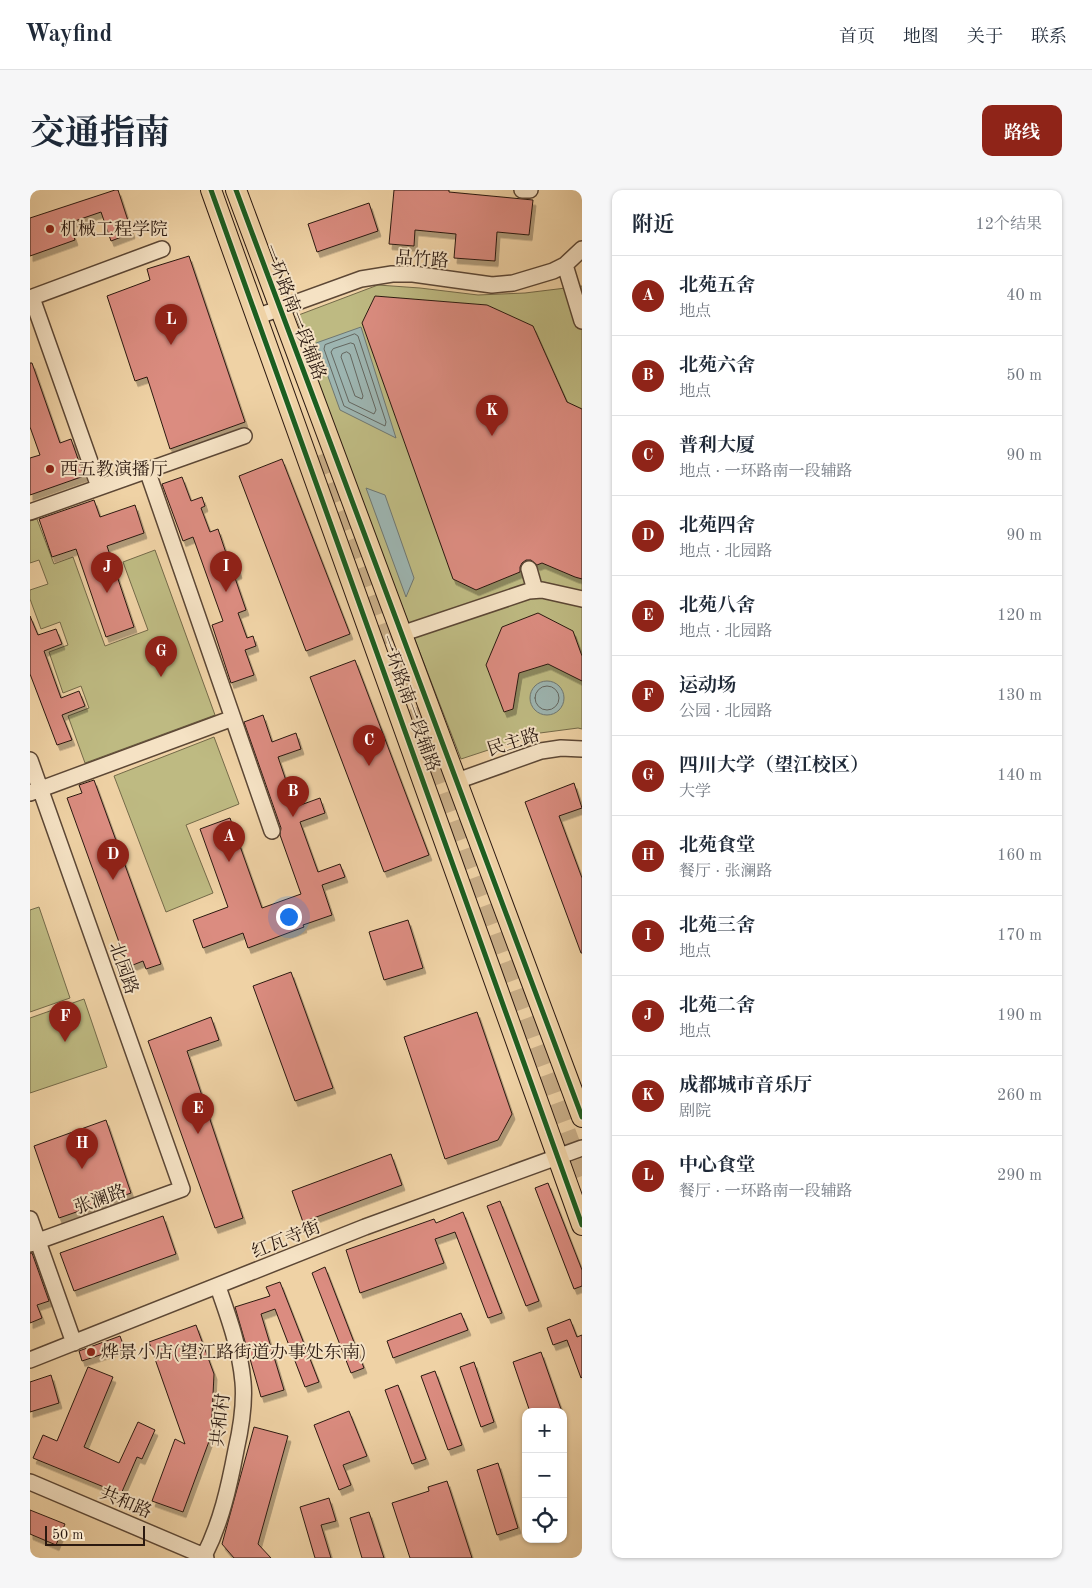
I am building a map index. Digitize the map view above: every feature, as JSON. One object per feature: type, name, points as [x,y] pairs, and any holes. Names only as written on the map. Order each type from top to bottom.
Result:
[{"type":"main road","name":"一环路南一段辅路","points":[[211,190],[582,1225]]},
{"type":"main road","name":"一环路南一段辅路","points":[[236,190],[582,1117]]},
{"type":"street","points":[[522,190],[530,190]]},
{"type":"street","points":[[99,487],[31,298],[162,249]]},
{"type":"street","name":"品竹路","points":[[256,317],[361,279],[375,276],[413,274],[492,285],[513,283],[553,271],[565,265],[582,249]]},
{"type":"street","points":[[565,265],[582,321]]},
{"type":"street","points":[[30,512],[244,436]]},
{"type":"street","points":[[147,470],[272,831]]},
{"type":"street","points":[[529,569],[535,590]]},
{"type":"street","points":[[401,634],[529,591],[558,592],[582,599]]},
{"type":"street","points":[[35,791],[233,718]]},
{"type":"street","name":"民主路","points":[[457,781],[541,751],[561,748],[582,749]]},
{"type":"street","name":"北园路","points":[[30,760],[35,791],[182,1190]]},
{"type":"street","name":"红瓦寺街","points":[[30,1360],[218,1287],[365,1227],[582,1148]]},
{"type":"street","name":"张澜路","points":[[34,1243],[182,1190]]},
{"type":"street","points":[[30,1219],[34,1243],[74,1343]]},
{"type":"street","name":"共和村","points":[[205,1557],[221,1517],[234,1465],[243,1416],[243,1383],[238,1350],[218,1287]]},
{"type":"street","name":"共和路","points":[[30,1482],[205,1557]]},
{"type":"shaded area","points":[[378,285],[478,295],[525,293],[582,286],[582,729],[540,733],[461,759],[339,443],[296,316]]},
{"type":"shaded area","points":[[37,519],[54,564],[73,557],[105,646],[148,630],[123,562],[155,550],[215,715],[85,763],[68,716],[89,708],[81,686],[63,693],[49,652],[68,645],[60,622],[41,629],[30,599],[30,590],[48,584],[39,560],[30,563],[30,521]]},
{"type":"shaded area","points":[[214,737],[239,804],[186,825],[213,893],[166,912],[114,776]]},
{"type":"shaded area","points":[[39,907],[70,998],[30,1012],[30,910]]},
{"type":"shaded area","points":[[84,999],[107,1067],[30,1093],[30,1018]]},
{"type":"water","points":[[361,327],[396,438],[340,410],[316,343]]},
{"type":"water","points":[[366,488],[385,495],[414,578],[406,597]]},
{"type":"water","points":[[547,681],[554,682],[559,686],[563,691],[563,705],[559,710],[554,714],[547,715],[540,714],[535,710],[531,705],[530,698],[531,691],[535,686],[540,682]]},
{"type":"building","points":[[118,190],[132,233],[111,241],[101,212],[69,223],[75,240],[30,256],[30,218]]},
{"type":"building","points":[[394,190],[449,190],[449,192],[533,200],[529,235],[497,232],[495,261],[454,258],[456,234],[415,230],[414,246],[389,244]]},
{"type":"building","points":[[369,203],[378,231],[317,252],[308,224]]},
{"type":"building","points":[[189,256],[245,422],[170,449],[147,377],[135,381],[107,296],[150,280],[147,269]]},
{"type":"building","points":[[375,296],[487,305],[533,326],[567,402],[582,409],[582,579],[542,563],[537,565],[531,560],[526,560],[520,567],[520,572],[476,590],[453,579],[362,323]]},
{"type":"building","points":[[30,363],[32,363],[60,443],[71,439],[84,476],[30,495],[30,458],[40,455],[30,427]]},
{"type":"building","points":[[282,459],[350,634],[306,651],[239,476]]},
{"type":"building","points":[[182,477],[191,501],[202,497],[205,506],[201,508],[210,532],[218,529],[230,565],[236,563],[239,573],[234,575],[246,610],[238,613],[247,638],[253,636],[256,646],[245,650],[254,675],[231,683],[212,625],[223,621],[193,537],[183,541],[162,484]]},
{"type":"building","points":[[94,500],[100,517],[135,505],[144,533],[107,546],[134,627],[106,637],[76,549],[52,557],[39,519]]},
{"type":"building","points":[[538,613],[573,631],[582,656],[582,681],[548,664],[519,673],[513,709],[504,712],[486,665],[502,627]]},
{"type":"building","points":[[30,616],[38,635],[56,629],[62,644],[44,651],[61,698],[79,691],[85,706],[62,715],[72,740],[57,745],[30,674]]},
{"type":"building","points":[[355,660],[429,855],[384,872],[310,677]]},
{"type":"building","points":[[263,715],[272,742],[296,733],[301,749],[278,757],[295,807],[320,798],[325,813],[300,822],[318,872],[340,864],[345,877],[322,885],[332,915],[248,948],[243,933],[203,948],[193,920],[228,907],[200,829],[230,818],[262,908],[301,894],[280,835],[281,828],[244,722]]},
{"type":"building","points":[[94,780],[161,964],[146,969],[143,961],[128,967],[67,798],[82,793],[79,785]]},
{"type":"building","points":[[574,783],[582,808],[559,816],[582,878],[582,953],[525,802]]},
{"type":"building","points":[[408,920],[423,968],[384,980],[369,932]]},
{"type":"building","points":[[291,972],[333,1088],[295,1101],[253,986]]},
{"type":"building","points":[[477,1012],[512,1114],[498,1140],[445,1159],[404,1037]]},
{"type":"building","points":[[211,1017],[219,1040],[187,1051],[243,1218],[215,1228],[148,1041]]},
{"type":"building","points":[[106,1120],[131,1193],[59,1218],[34,1146]]},
{"type":"building","points":[[391,1154],[402,1185],[303,1222],[292,1191]]},
{"type":"building","points":[[548,1183],[582,1270],[582,1286],[574,1289],[535,1188]]},
{"type":"building","points":[[500,1201],[539,1301],[526,1306],[487,1206]]},
{"type":"building","points":[[463,1212],[502,1313],[488,1318],[455,1232],[435,1239],[444,1263],[360,1293],[346,1250],[434,1219],[436,1223]]},
{"type":"building","points":[[163,1216],[176,1254],[74,1291],[60,1253]]},
{"type":"building","points":[[30,1253],[32,1253],[49,1301],[37,1305],[42,1318],[30,1323]]},
{"type":"building","points":[[325,1267],[364,1368],[351,1373],[312,1273]]},
{"type":"building","points":[[280,1282],[319,1382],[305,1387],[275,1309],[261,1314],[284,1390],[261,1397],[235,1307],[270,1296],[266,1287]]},
{"type":"building","points":[[461,1313],[468,1330],[393,1358],[387,1341]]},
{"type":"building","points":[[570,1319],[577,1337],[582,1335],[581,1378],[567,1340],[553,1345],[547,1328]]},
{"type":"building","points":[[196,1325],[214,1374],[211,1436],[183,1512],[152,1501],[175,1439],[185,1444],[149,1342]]},
{"type":"building","points":[[120,1336],[124,1347],[82,1361],[79,1351]]},
{"type":"building","points":[[541,1352],[561,1408],[529,1408],[513,1362]]},
{"type":"building","points":[[474,1362],[494,1422],[481,1427],[460,1367]]},
{"type":"building","points":[[88,1367],[113,1377],[84,1447],[119,1463],[138,1422],[155,1430],[142,1459],[137,1457],[121,1494],[33,1458],[43,1435],[57,1441]]},
{"type":"building","points":[[435,1371],[462,1445],[448,1450],[421,1376]]},
{"type":"building","points":[[51,1375],[59,1403],[30,1412],[30,1382]]},
{"type":"building","points":[[398,1385],[426,1459],[412,1464],[385,1390]]},
{"type":"building","points":[[349,1411],[367,1456],[343,1465],[351,1485],[339,1490],[314,1425]]},
{"type":"building","points":[[254,1427],[288,1436],[258,1544],[271,1558],[234,1558],[222,1544]]},
{"type":"building","points":[[498,1463],[518,1528],[497,1535],[477,1470]]},
{"type":"building","points":[[447,1481],[472,1558],[410,1558],[392,1503],[429,1491],[428,1487]]},
{"type":"building","points":[[329,1498],[336,1521],[321,1525],[331,1558],[315,1558],[300,1507]]},
{"type":"building","points":[[30,1510],[65,1524],[56,1545],[30,1534]]},
{"type":"building","points":[[369,1512],[384,1558],[362,1558],[350,1518]]},
{"type":"tunnel","points":[[317,456],[582,1176]]},
{"type":"cycle path","points":[[211,190],[582,1225]]},
{"type":"cycle path","points":[[236,190],[582,1117]]},
{"type":"place","name":"机械工程学院","points":[[50,229]]},
{"type":"place","name":"中心食堂","points":[[171,345]]},
{"type":"place","name":"成都城市音乐厅","points":[[492,436]]},
{"type":"place","name":"西五教演播厅","points":[[50,469]]},
{"type":"place","name":"北苑三舍","points":[[226,592]]},
{"type":"place","name":"北苑二舍","points":[[107,593]]},
{"type":"place","name":"四川大学（望江校区）","points":[[161,677]]},
{"type":"place","name":"普利大厦","points":[[369,766]]},
{"type":"place","name":"北苑六舍","points":[[293,817]]},
{"type":"place","name":"北苑五舍","points":[[229,862]]},
{"type":"place","name":"北苑四舍","points":[[113,880]]},
{"type":"place","name":"运动场","points":[[65,1042]]},
{"type":"place","name":"北苑八舍","points":[[198,1134]]},
{"type":"place","name":"北苑食堂","points":[[82,1169]]},
{"type":"place","name":"烨景小店(望江路街道办事处东南)","points":[[91,1352]]}]
